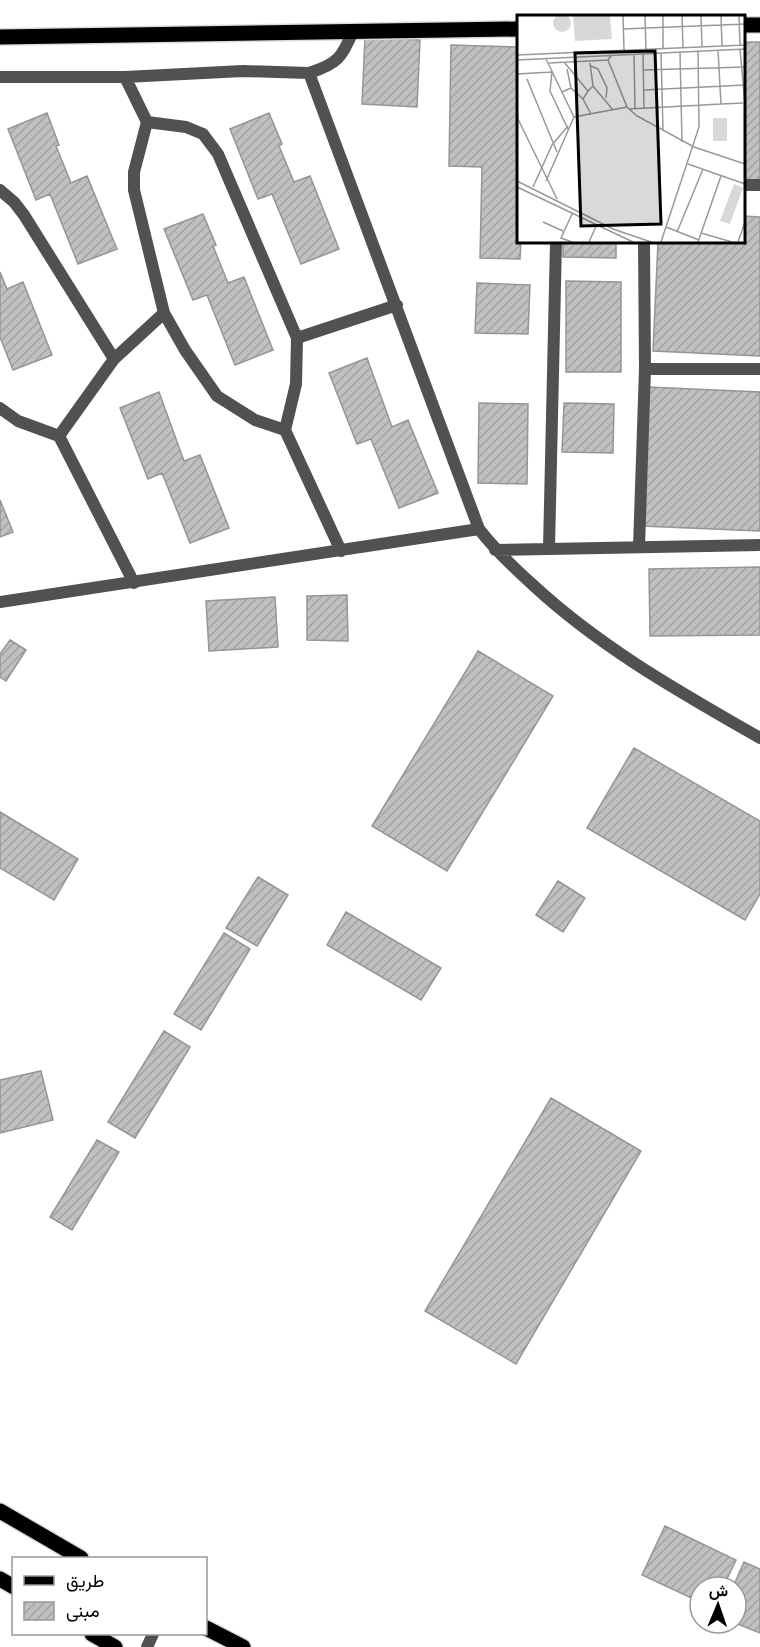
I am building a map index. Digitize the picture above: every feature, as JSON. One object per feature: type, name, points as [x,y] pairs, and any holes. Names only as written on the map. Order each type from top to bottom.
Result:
[{"type":"main road","points":[[0,37],[517,29]]},
{"type":"main road","points":[[0,1511],[79,1557]]},
{"type":"main road","points":[[207,1629],[243,1647]]},
{"type":"main road","points":[[94,1635],[115,1647]]},
{"type":"street","points":[[0,77],[125,77],[243,71],[309,73],[330,66],[339,59],[353,31]]},
{"type":"street","points":[[309,73],[479,529],[495,550],[570,618],[662,682],[760,738]]},
{"type":"street","points":[[125,77],[147,122],[134,172],[134,190],[164,314],[185,350],[217,396],[255,420],[285,430]]},
{"type":"street","points":[[147,122],[186,127],[203,134],[218,154],[297,338],[296,384],[285,430],[341,551]]},
{"type":"street","points":[[0,190],[24,215],[114,359]]},
{"type":"street","points":[[549,548],[556,243]]},
{"type":"street","points":[[639,547],[645,369],[644,243]]},
{"type":"street","points":[[297,338],[397,305]]},
{"type":"street","points":[[59,436],[114,359],[164,314]]},
{"type":"street","points":[[645,369],[760,369]]},
{"type":"street","points":[[0,408],[18,421],[59,436],[134,583]]},
{"type":"street","points":[[0,602],[479,529]]},
{"type":"street","points":[[495,550],[760,546]]},
{"type":"building","points":[[365,37],[420,40],[417,107],[362,104]]},
{"type":"building","points":[[745,42],[760,42],[760,181],[745,180]]},
{"type":"building","points":[[451,45],[517,47],[517,243],[521,243],[520,259],[480,258],[482,167],[449,166]]},
{"type":"building","points":[[47,113],[59,145],[56,146],[71,183],[87,176],[117,249],[78,264],[50,194],[36,200],[8,129]]},
{"type":"building","points":[[269,113],[282,144],[279,146],[294,182],[310,176],[339,249],[301,264],[272,194],[258,199],[230,129]]},
{"type":"building","points":[[203,214],[228,283],[244,277],[273,350],[235,365],[207,295],[193,300],[164,229]]},
{"type":"building","points":[[745,216],[760,217],[760,356],[653,351],[658,243],[745,243]]},
{"type":"building","points":[[563,243],[616,243],[616,258],[563,257]]},
{"type":"building","points":[[0,272],[7,289],[23,282],[52,355],[13,370],[0,337]]},
{"type":"building","points":[[566,281],[621,282],[621,372],[566,372]]},
{"type":"building","points":[[477,283],[530,285],[528,334],[475,333]]},
{"type":"building","points":[[367,358],[392,427],[408,420],[438,493],[399,508],[371,439],[357,444],[329,373]]},
{"type":"building","points":[[648,387],[760,392],[760,531],[642,526]]},
{"type":"building","points":[[159,392],[184,461],[200,455],[229,528],[190,543],[162,473],[148,479],[120,408]]},
{"type":"building","points":[[479,403],[528,404],[527,484],[478,483]]},
{"type":"building","points":[[564,403],[614,404],[613,453],[562,452]]},
{"type":"building","points":[[0,500],[13,532],[0,537]]},
{"type":"building","points":[[760,567],[760,635],[650,636],[649,569]]},
{"type":"building","points":[[347,595],[348,641],[307,640],[307,596]]},
{"type":"building","points":[[275,597],[278,647],[209,651],[206,601]]},
{"type":"building","points":[[10,640],[26,650],[6,681],[0,677],[0,654]]},
{"type":"building","points":[[478,651],[553,696],[447,871],[372,826]]},
{"type":"building","points":[[634,748],[760,821],[760,894],[745,920],[587,828]]},
{"type":"building","points":[[0,812],[78,859],[54,900],[0,868]]},
{"type":"building","points":[[258,877],[288,895],[257,946],[226,928]]},
{"type":"building","points":[[558,881],[585,898],[563,932],[536,915]]},
{"type":"building","points":[[346,912],[441,968],[421,1000],[327,945]]},
{"type":"building","points":[[224,933],[250,949],[201,1030],[174,1014]]},
{"type":"building","points":[[164,1031],[190,1047],[135,1138],[108,1122]]},
{"type":"building","points":[[41,1071],[53,1120],[0,1133],[0,1080]]},
{"type":"building","points":[[551,1098],[641,1151],[516,1364],[425,1311]]},
{"type":"building","points":[[97,1140],[119,1152],[72,1230],[50,1217]]},
{"type":"building","points":[[665,1526],[736,1560],[729,1575],[688,1575],[688,1596],[642,1575]]},
{"type":"building","points":[[744,1562],[760,1569],[760,1633],[748,1628],[748,1575],[738,1575]]}]
